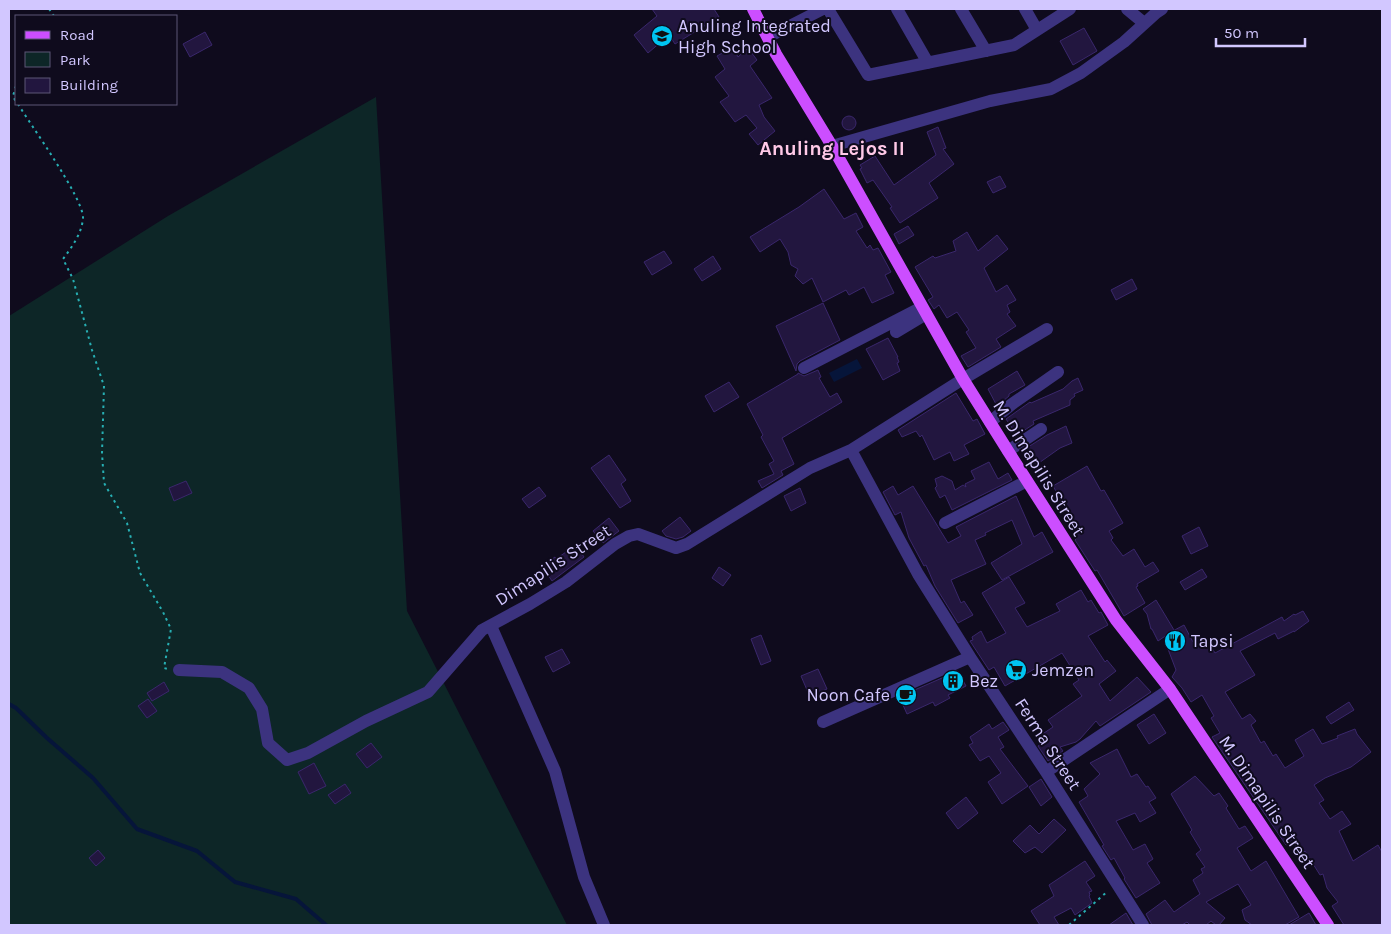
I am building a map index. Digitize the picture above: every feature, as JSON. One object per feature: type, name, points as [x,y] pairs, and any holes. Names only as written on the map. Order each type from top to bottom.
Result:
[{"type":"main road","name":"M. Dimapilis Street","points":[[753,9],[963,379],[1027,481],[1116,620],[1170,689],[1328,925]]},
{"type":"street","points":[[768,37],[823,9]]},
{"type":"street","points":[[828,9],[868,75],[1014,45],[1070,9]]},
{"type":"street","points":[[897,9],[928,63]]},
{"type":"street","points":[[961,9],[986,51]]},
{"type":"street","points":[[1025,9],[1037,30]]},
{"type":"street","points":[[1127,9],[1144,24]]},
{"type":"street","points":[[832,146],[990,101],[1051,88],[1081,73],[1124,42],[1162,9]]},
{"type":"street","points":[[896,332],[924,311]]},
{"type":"street","points":[[804,368],[924,311]]},
{"type":"street","name":"Dimapilis Street","points":[[179,670],[222,672],[249,688],[262,709],[268,742],[287,760],[308,753],[366,721],[428,692],[482,630],[566,582],[629,536],[638,534],[676,548],[687,544],[810,468],[851,450],[963,379],[1047,329]]},
{"type":"street","points":[[990,422],[1058,372]]},
{"type":"street","points":[[1008,450],[1041,429]]},
{"type":"street","name":"Ferma Street","points":[[851,450],[918,574],[970,658],[1046,772],[1143,925]]},
{"type":"street","points":[[945,523],[1027,481]]},
{"type":"street","points":[[491,626],[555,771],[584,877],[604,925]]},
{"type":"street","points":[[823,722],[970,658]]},
{"type":"street","points":[[1046,772],[1170,689]]},
{"type":"path","points":[[18,105],[73,190],[83,217],[75,242],[63,259],[73,279],[92,350],[104,386],[102,453],[104,483],[128,523],[140,573],[171,629],[164,668],[179,670]]},
{"type":"path","points":[[1069,925],[1107,892],[1119,886]]},
{"type":"green space","points":[[376,97],[407,611],[567,925],[9,925],[9,316],[168,216]]},
{"type":"water","points":[[857,359],[862,368],[834,382],[829,373]]},
{"type":"building","name":"Anuling Integrated High School","points":[[652,9],[714,9],[719,17],[675,44],[669,35],[648,53],[634,35],[657,16]]},
{"type":"building","points":[[1084,28],[1097,51],[1073,65],[1060,41]]},
{"type":"building","points":[[205,32],[212,45],[190,57],[183,44]]},
{"type":"building","points":[[733,47],[738,57],[748,48],[757,60],[750,66],[772,98],[759,105],[764,117],[775,131],[758,145],[749,134],[757,128],[746,115],[735,122],[720,102],[729,96],[715,77],[725,69],[717,56]]},
{"type":"building","points":[[846,116],[852,116],[856,123],[852,130],[846,130],[842,126],[842,120]]},
{"type":"building","points":[[938,127],[946,148],[943,149],[954,164],[929,183],[938,198],[900,223],[890,208],[892,207],[873,180],[867,183],[860,165],[875,156],[894,185],[936,155],[927,132]]},
{"type":"building","points":[[1000,176],[1006,187],[993,193],[987,182]]},
{"type":"building","points":[[824,189],[844,219],[856,213],[863,227],[856,231],[867,248],[870,245],[873,250],[878,248],[891,272],[885,275],[894,293],[872,303],[864,287],[849,295],[846,290],[823,302],[812,278],[803,284],[795,276],[798,269],[791,265],[788,252],[780,239],[760,252],[750,237]]},
{"type":"building","points":[[908,226],[914,235],[899,244],[894,234]]},
{"type":"building","points":[[967,232],[978,251],[997,235],[1008,249],[984,268],[996,292],[1007,285],[1016,300],[1007,305],[1010,312],[1007,314],[1016,326],[996,339],[1001,347],[968,367],[961,356],[976,348],[966,332],[969,330],[957,312],[947,318],[939,305],[934,309],[928,300],[933,297],[915,267],[933,256],[935,258],[956,251],[953,241]]},
{"type":"building","points":[[664,251],[672,263],[652,275],[644,262]]},
{"type":"building","points":[[713,256],[721,269],[702,281],[694,269]]},
{"type":"building","points":[[1132,279],[1137,289],[1116,300],[1111,290]]},
{"type":"building","points":[[823,303],[840,340],[800,361],[797,364],[796,371],[776,326]]},
{"type":"building","points":[[888,338],[898,357],[899,362],[897,363],[900,371],[883,380],[866,349]]},
{"type":"building","points":[[818,370],[821,377],[819,378],[830,397],[837,393],[842,402],[782,438],[794,464],[781,471],[783,475],[762,488],[758,481],[774,474],[769,464],[774,461],[747,404],[798,373],[804,376]]},
{"type":"building","points":[[1017,371],[1025,385],[1009,394],[997,406],[988,389]]},
{"type":"building","points":[[1078,378],[1083,390],[1074,394],[1075,396],[1070,400],[1070,405],[1033,421],[1034,424],[1017,435],[1006,419],[1030,402],[1063,389]]},
{"type":"building","points":[[729,382],[739,397],[714,412],[705,396]]},
{"type":"building","points":[[956,393],[973,421],[977,419],[985,434],[964,445],[969,454],[954,461],[950,452],[934,460],[922,435],[920,437],[916,431],[902,437],[898,430]]},
{"type":"building","points":[[1066,426],[1072,443],[1060,448],[1036,465],[1025,449]]},
{"type":"building","points":[[609,455],[626,480],[621,484],[631,501],[620,508],[591,468]]},
{"type":"building","points":[[989,462],[998,479],[1008,473],[1012,480],[952,510],[945,495],[940,498],[935,488],[937,486],[935,479],[942,476],[952,481],[955,490],[963,485],[966,487],[965,484],[975,479],[971,471]]},
{"type":"building","points":[[1087,466],[1101,491],[1104,490],[1123,523],[1109,531],[1113,538],[1111,540],[1123,556],[1134,549],[1145,567],[1153,562],[1159,571],[1137,584],[1138,586],[1136,587],[1145,603],[1124,616],[1097,570],[1095,571],[1075,540],[1077,538],[1068,520],[1072,519],[1053,486]]},
{"type":"building","points":[[186,481],[192,493],[174,501],[169,488]]},
{"type":"building","points":[[893,486],[898,495],[913,486],[948,543],[961,536],[956,527],[1016,496],[1034,537],[1042,532],[1053,552],[1002,580],[991,563],[1022,544],[1012,520],[975,540],[986,564],[951,580],[961,603],[964,601],[973,615],[958,623],[909,538],[901,512],[895,515],[883,492]]},
{"type":"building","points":[[539,487],[546,496],[529,508],[522,499]]},
{"type":"building","points":[[800,488],[806,503],[791,511],[784,496]]},
{"type":"building","points":[[680,517],[691,531],[683,537],[676,539],[666,536],[662,531]]},
{"type":"building","points":[[609,518],[619,531],[603,543],[593,531]]},
{"type":"building","points":[[1199,527],[1208,546],[1191,554],[1182,536]]},
{"type":"building","points":[[576,545],[584,557],[552,581],[542,566]]},
{"type":"building","points":[[719,567],[731,575],[723,586],[712,578]]},
{"type":"building","points":[[1202,569],[1207,577],[1185,590],[1180,582]]},
{"type":"building","points":[[1009,577],[1025,603],[1015,608],[1027,627],[1060,611],[1056,604],[1081,590],[1088,602],[1091,600],[1099,613],[1101,612],[1108,625],[1088,636],[1105,662],[1107,660],[1116,671],[1099,684],[1110,701],[1137,677],[1151,692],[1100,726],[1096,721],[1080,739],[1060,747],[1063,751],[1048,761],[1038,746],[1043,743],[1038,737],[1053,727],[1048,720],[1082,696],[1073,684],[1079,680],[1062,653],[1005,686],[994,667],[989,670],[970,641],[973,640],[972,637],[981,631],[987,643],[1006,633],[982,593]]},
{"type":"building","points":[[1156,600],[1174,630],[1158,641],[1143,609]]},
{"type":"building","points":[[1303,611],[1309,621],[1294,632],[1278,639],[1275,633],[1240,651],[1255,675],[1225,692],[1242,719],[1250,714],[1256,721],[1251,725],[1261,743],[1264,741],[1273,756],[1276,754],[1285,768],[1304,756],[1295,740],[1313,729],[1322,744],[1355,729],[1371,752],[1351,767],[1314,785],[1324,800],[1319,803],[1330,819],[1342,811],[1351,824],[1339,831],[1353,861],[1378,845],[1382,852],[1382,925],[1344,925],[1332,906],[1338,902],[1327,888],[1323,874],[1320,875],[1305,851],[1291,842],[1286,845],[1212,737],[1220,733],[1211,718],[1214,716],[1202,695],[1191,702],[1172,677],[1176,670],[1168,649],[1178,640],[1171,632],[1184,625],[1193,642],[1205,637],[1215,653],[1282,617],[1284,621],[1294,614]]},
{"type":"building","points":[[761,635],[771,661],[761,665],[751,639]]},
{"type":"building","points":[[562,649],[570,663],[553,672],[545,657]]},
{"type":"building","points":[[818,669],[827,689],[810,697],[801,676]]},
{"type":"building","points":[[958,671],[966,686],[948,695],[950,698],[935,706],[933,702],[907,714],[903,705],[914,700],[910,692]]},
{"type":"building","points":[[164,682],[169,691],[152,701],[147,693]]},
{"type":"building","points":[[148,699],[157,711],[147,718],[138,706]]},
{"type":"building","points":[[1349,702],[1354,710],[1331,724],[1326,717]]},
{"type":"building","points":[[1154,714],[1166,733],[1149,744],[1137,725]]},
{"type":"building","points":[[1003,722],[1009,730],[998,737],[1004,747],[1000,749],[1028,786],[1002,804],[988,782],[1001,773],[989,756],[980,761],[969,745],[973,743],[970,737],[989,724],[992,729]]},
{"type":"building","points":[[371,743],[382,757],[367,768],[356,754]]},
{"type":"building","points":[[1117,749],[1131,777],[1137,774],[1156,798],[1149,802],[1156,813],[1140,822],[1135,813],[1116,821],[1133,850],[1145,844],[1153,859],[1147,863],[1160,883],[1136,898],[1114,858],[1111,860],[1102,846],[1104,845],[1079,802],[1088,796],[1084,789],[1100,774],[1090,763]]},
{"type":"building","points":[[314,763],[326,786],[309,794],[298,772]]},
{"type":"building","points":[[1195,776],[1214,796],[1219,793],[1228,806],[1226,808],[1239,829],[1245,826],[1253,838],[1237,848],[1251,871],[1266,861],[1299,917],[1285,925],[1252,925],[1245,920],[1242,910],[1251,905],[1238,884],[1206,902],[1225,918],[1219,925],[1211,921],[1206,925],[1190,925],[1187,922],[1182,925],[1152,925],[1146,914],[1165,900],[1174,912],[1200,894],[1193,880],[1203,873],[1201,869],[1205,867],[1196,854],[1201,850],[1190,832],[1192,830],[1171,794]]},
{"type":"building","points":[[1041,779],[1052,797],[1041,806],[1029,787]]},
{"type":"building","points":[[345,784],[351,793],[335,804],[328,795]]},
{"type":"building","points":[[966,797],[978,813],[958,829],[946,813]]},
{"type":"building","points":[[1054,819],[1066,830],[1042,853],[1035,847],[1025,853],[1013,841],[1030,825],[1039,834]]},
{"type":"building","points":[[98,850],[105,858],[96,866],[89,858]]},
{"type":"building","points":[[1085,861],[1095,876],[1086,882],[1092,891],[1089,892],[1089,896],[1092,903],[1075,915],[1071,908],[1054,917],[1059,925],[1040,925],[1031,911],[1054,896],[1049,885]]},
{"type":"building","points":[[1126,913],[1133,925],[1109,925]]},
{"type":"building","points":[[1309,913],[1316,925],[1289,925]]},
{"type":"waterway","points":[[9,704],[16,708],[93,778],[137,829],[197,851],[235,882],[296,899],[326,925]]},
{"type":"place","name":"Anuling Integrated High School","points":[[662,36]]},
{"type":"place","name":"Tapsi","points":[[1175,641]]},
{"type":"place","name":"Jemzen","points":[[1016,670]]},
{"type":"place","name":"Bez","points":[[953,681]]},
{"type":"place","name":"Noon Cafe","points":[[906,695]]},
{"type":"district","name":"Anuling Lejos II","points":[[832,148]]}]
